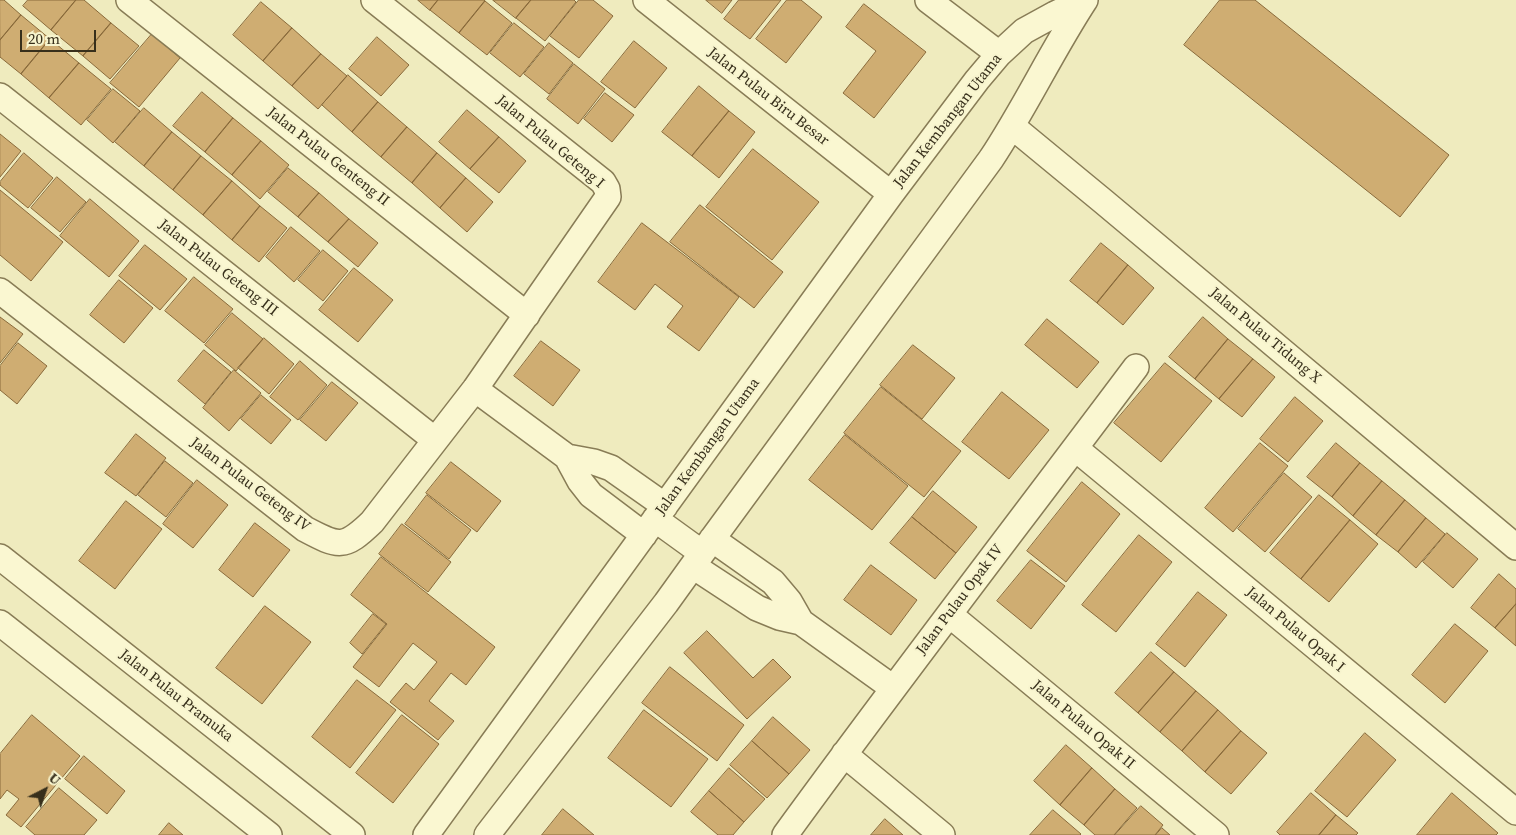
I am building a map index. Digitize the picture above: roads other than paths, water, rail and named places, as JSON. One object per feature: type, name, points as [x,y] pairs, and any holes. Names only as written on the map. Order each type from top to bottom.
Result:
[{"type":"street","name":"Jalan Pulau Genteng II","points":[[128,0],[527,315]]},
{"type":"street","name":"Jalan Pulau Geteng I","points":[[374,0],[603,182],[607,189],[608,197],[475,389]]},
{"type":"street","name":"Jalan Pulau Biru Besar","points":[[646,0],[891,194]]},
{"type":"street","points":[[928,0],[999,54]]},
{"type":"street","name":"Jalan Kembangan Utama","points":[[426,835],[891,194],[977,80],[999,54],[1024,30],[1085,0]]},
{"type":"street","name":"Jalan Kembangan Utama","points":[[487,835],[666,603],[985,167],[1013,127],[1052,54],[1085,0]]},
{"type":"street","points":[[1024,30],[1034,32],[1043,37],[1049,44],[1052,54]]},
{"type":"street","name":"Jalan Pulau Geteng III","points":[[0,96],[435,440]]},
{"type":"street","name":"Jalan Pulau Tidung X","points":[[1013,127],[1516,547]]},
{"type":"street","name":"Jalan Pulau Geteng IV","points":[[0,291],[306,529],[323,539],[340,544],[356,537],[372,522],[475,389]]},
{"type":"street","name":"Jalan Pulau Opak IV","points":[[786,835],[893,688],[1136,367]]},
{"type":"street","points":[[475,389],[567,457],[580,481],[591,495],[655,520],[702,553],[756,608],[779,617],[801,622],[893,688]]},
{"type":"street","name":"Jalan Pulau Opak I","points":[[1075,448],[1516,812]]},
{"type":"street","points":[[567,457],[594,462],[612,468],[655,520]]},
{"type":"street","name":"Jalan Pulau Pramuka","points":[[0,557],[352,835]]},
{"type":"street","name":"Jalan Pulau Opak II","points":[[950,615],[1216,835]]},
{"type":"street","points":[[0,623],[269,835]]},
{"type":"street","points":[[844,754],[942,835]]}]
